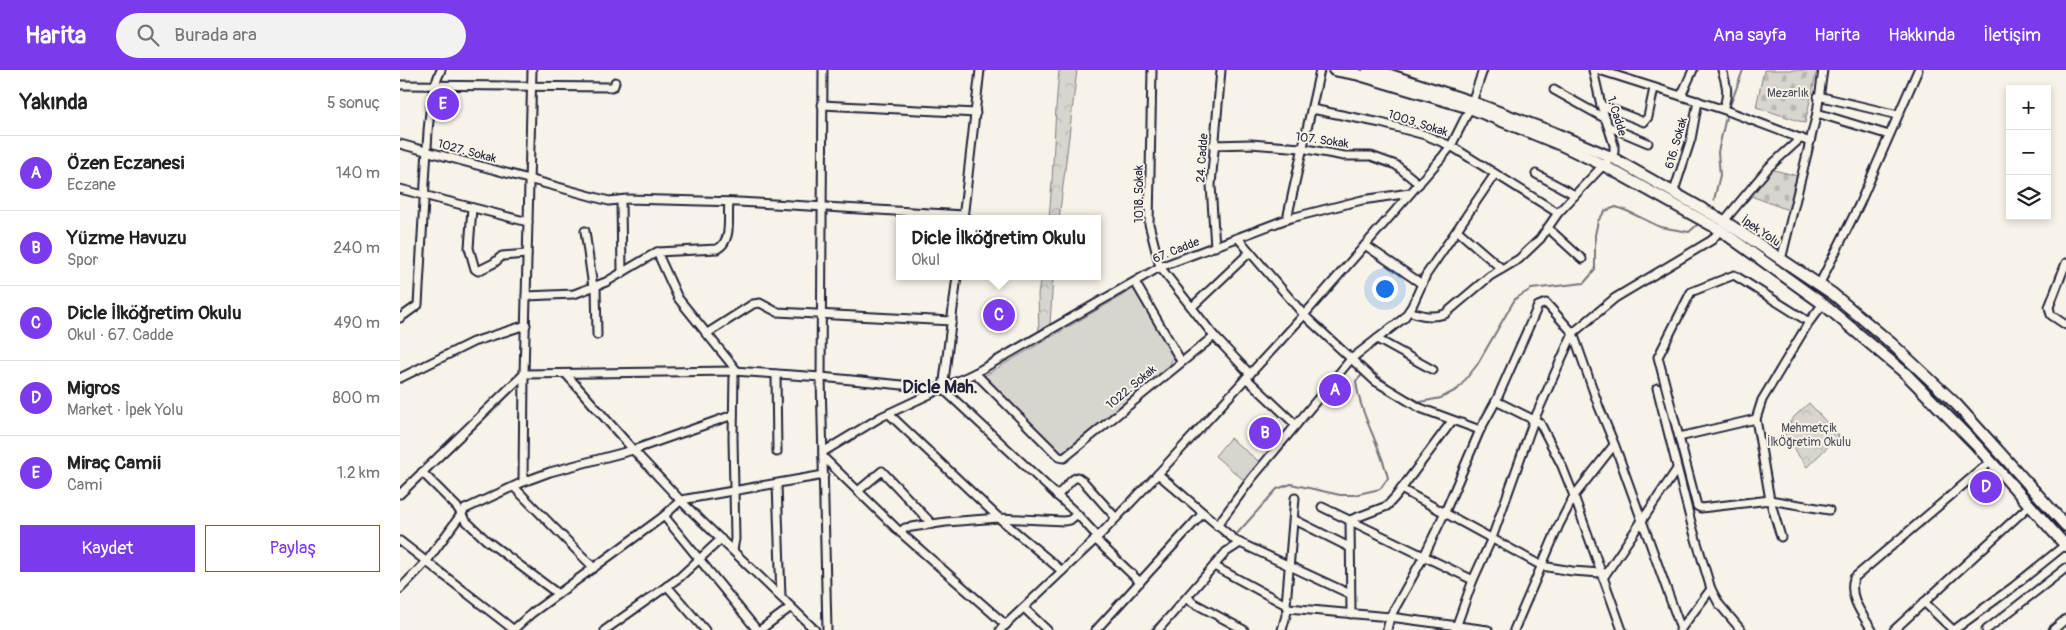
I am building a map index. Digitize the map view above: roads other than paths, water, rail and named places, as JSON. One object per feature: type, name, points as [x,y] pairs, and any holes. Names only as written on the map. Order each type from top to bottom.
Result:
[{"type":"highway","points":[[1334,70],[1356,74],[1471,105]]},
{"type":"highway","points":[[1368,70],[1396,73],[1561,145],[1607,161],[1722,226],[1823,304],[1906,374],[1990,462],[2065,545]]},
{"type":"highway","name":"İpek Yolu","points":[[1607,161],[1674,191],[1722,226],[1781,260],[1819,285],[1892,343],[1956,404],[2066,526]]},
{"type":"highway","points":[[1882,354],[1887,356],[1892,353],[1894,348],[1892,343]]},
{"type":"highway","points":[[1906,374],[1904,370],[1906,366],[1910,364],[1915,365]]},
{"type":"street","points":[[400,318],[418,305],[430,107],[441,70]]},
{"type":"street","points":[[523,482],[532,70]]},
{"type":"street","points":[[822,70],[821,377],[827,630]]},
{"type":"street","points":[[963,215],[980,70]]},
{"type":"street","name":"1018. Sokak","points":[[1152,70],[1149,224],[1160,267],[1248,376],[1296,425]]},
{"type":"street","name":"24. Cadde","points":[[1215,247],[1212,186],[1214,145],[1220,98],[1220,70]]},
{"type":"street","points":[[1287,219],[1301,148],[1320,70]]},
{"type":"street","points":[[823,454],[900,532],[1003,628],[1097,538],[1158,474],[1304,315],[1419,184],[1451,146],[1471,105],[1483,70]]},
{"type":"street","name":"1. Cadde","points":[[1593,70],[1601,105],[1610,127],[1614,145],[1614,152],[1607,161]]},
{"type":"street","points":[[1599,70],[1698,101],[1810,142]]},
{"type":"street","points":[[1681,96],[1693,70]]},
{"type":"street","points":[[1722,70],[1728,98],[1724,110]]},
{"type":"street","points":[[1781,260],[1817,113],[1823,70]]},
{"type":"street","points":[[1819,285],[1859,205],[1918,70]]},
{"type":"street","points":[[400,85],[611,87],[616,82]]},
{"type":"street","points":[[1601,105],[1644,122],[1648,117],[1654,88]]},
{"type":"street","points":[[1554,90],[1606,118]]},
{"type":"street","points":[[1818,96],[1898,115]]},
{"type":"street","name":"616. Sokak","points":[[1674,191],[1691,139],[1698,101]]},
{"type":"street","points":[[822,105],[976,114]]},
{"type":"street","name":"1003. Sokak","points":[[1312,109],[1381,123],[1425,135],[1451,146],[1558,213]]},
{"type":"street","points":[[1817,113],[1889,135]]},
{"type":"street","points":[[1610,127],[1648,143]]},
{"type":"street","points":[[1455,628],[1473,580],[1492,538],[1534,420],[1573,333],[1615,298],[1712,240],[1769,167],[1801,138]]},
{"type":"street","name":"1027. Sokak","points":[[400,144],[610,201],[627,199],[729,202],[932,215]]},
{"type":"street","name":"107. Sokak","points":[[1214,145],[1251,144],[1301,148],[1344,156],[1371,156],[1396,165],[1419,184]]},
{"type":"street","points":[[1409,311],[1421,316],[1436,317],[1445,314],[1483,281],[1519,259],[1540,239],[1558,213],[1607,161]]},
{"type":"street","points":[[1217,526],[1252,478],[1351,359],[1404,318],[1426,275],[1458,231],[1495,174]]},
{"type":"street","points":[[1536,174],[1575,195]]},
{"type":"street","points":[[400,189],[528,222]]},
{"type":"street","name":"67. Cadde","points":[[823,454],[889,414],[976,372],[1160,267],[1287,219],[1362,200],[1410,193]]},
{"type":"street","points":[[621,200],[622,273]]},
{"type":"street","points":[[526,296],[574,294],[622,273],[657,252],[717,249],[723,246],[727,240],[729,202]]},
{"type":"street","points":[[472,208],[469,248],[474,269],[482,270],[502,256],[527,254]]},
{"type":"street","points":[[1548,228],[1582,260]]},
{"type":"street","points":[[586,231],[595,286],[597,335]]},
{"type":"street","points":[[1458,231],[1502,268]]},
{"type":"street","points":[[1238,238],[1304,315],[1375,381],[1420,408],[1480,430]]},
{"type":"street","points":[[1365,245],[1422,284]]},
{"type":"street","points":[[657,252],[678,298],[736,371],[733,415],[735,539],[733,550]]},
{"type":"street","points":[[1192,307],[1250,252]]},
{"type":"street","points":[[2066,264],[2049,307],[2051,314],[2066,325]]},
{"type":"street","points":[[1809,322],[1734,275],[1690,292],[1658,357],[1697,506],[1701,508],[1770,500],[1829,510]]},
{"type":"street","points":[[943,389],[957,280]]},
{"type":"street","points":[[1135,282],[1181,361]]},
{"type":"street","points":[[706,334],[753,304],[760,303],[777,312],[952,321]]},
{"type":"street","points":[[1387,630],[1390,617],[1424,556],[1445,512],[1480,430],[1496,401],[1538,306],[1546,303],[1573,333],[1598,408],[1614,445],[1681,629]]},
{"type":"street","points":[[1781,537],[1770,500],[1756,419],[1762,400],[1809,322],[1823,304]]},
{"type":"street","points":[[400,378],[473,342],[526,325]]},
{"type":"street","name":"1022. Sokak","points":[[976,372],[1059,457],[1064,458],[1214,336]]},
{"type":"street","points":[[1377,339],[1432,370]]},
{"type":"street","points":[[400,494],[524,374],[736,371],[943,389],[1077,514],[1097,538],[1140,582]]},
{"type":"street","points":[[566,374],[633,450],[681,500],[815,630]]},
{"type":"street","points":[[776,374],[778,452]]},
{"type":"street","points":[[1656,388],[1676,469],[1712,589],[1719,604],[1741,630]]},
{"type":"street","points":[[1496,401],[1540,423],[1562,466],[1574,496],[1622,630]]},
{"type":"street","points":[[889,414],[999,518],[1062,571]]},
{"type":"street","points":[[400,589],[427,561],[465,509],[523,482],[550,472],[633,450],[733,415]]},
{"type":"street","points":[[1679,437],[1756,419]]},
{"type":"street","points":[[1350,520],[1387,506],[1452,421]]},
{"type":"street","points":[[1514,630],[1574,496],[1614,445]]},
{"type":"street","points":[[1872,630],[1852,595],[1851,588],[1854,578],[1990,462]]},
{"type":"street","points":[[1602,576],[1676,469]]},
{"type":"street","points":[[858,491],[882,471],[932,524]]},
{"type":"street","points":[[422,472],[457,507],[465,520],[486,540],[558,594]]},
{"type":"street","points":[[1158,474],[1228,536],[1350,594]]},
{"type":"street","points":[[400,540],[513,630],[532,612],[664,516],[681,500],[824,475]]},
{"type":"street","points":[[1057,496],[1077,477],[1083,481],[1116,518]]},
{"type":"street","points":[[777,484],[781,597]]},
{"type":"street","points":[[514,487],[594,568]]},
{"type":"street","points":[[1401,489],[1542,566],[1602,576]]},
{"type":"street","points":[[1282,630],[1287,607],[1296,498]]},
{"type":"street","points":[[1894,630],[2029,506]]},
{"type":"street","points":[[1322,507],[1473,580]]},
{"type":"street","points":[[1096,630],[1203,513]]},
{"type":"street","points":[[900,532],[905,528],[932,524],[999,518],[1064,521],[1077,514]]},
{"type":"street","points":[[664,516],[759,630],[791,607]]},
{"type":"street","points":[[1295,520],[1349,547]]},
{"type":"street","points":[[1350,520],[1351,614]]},
{"type":"street","points":[[605,630],[667,586],[722,539]]},
{"type":"street","points":[[1158,630],[1226,552],[1238,542]]},
{"type":"street","points":[[1924,602],[1954,630],[2013,587],[2065,545]]},
{"type":"street","points":[[1214,566],[1287,607],[1390,617],[1455,628],[1488,630]]},
{"type":"street","points":[[1986,630],[2066,568]]},
{"type":"street","points":[[667,586],[705,630]]},
{"type":"street","points":[[1681,629],[1712,589]]},
{"type":"street","points":[[1188,597],[1192,602],[1244,630]]},
{"type":"street","points":[[1024,608],[1046,630]]},
{"type":"street","points":[[2053,630],[2066,620]]},
{"type":"waterway","points":[[1714,200],[1720,175],[1718,152],[1726,117],[1743,70]]},
{"type":"waterway","points":[[1367,372],[1372,371],[1395,389],[1420,402],[1441,398],[1458,389],[1477,365],[1515,299],[1531,289],[1584,283],[1595,270],[1595,235],[1598,221],[1605,211],[1616,207],[1660,227],[1689,232],[1697,225]]},
{"type":"waterway","points":[[1234,537],[1277,489],[1291,484],[1340,495],[1354,495],[1380,489],[1388,478],[1358,394],[1356,381],[1363,374]]},
{"type":"waterway","points":[[1223,551],[1231,541]]},
{"type":"waterway","points":[[1151,630],[1184,596]]},
{"type":"place","name":"Miraç Camii","points":[[443,104]]},
{"type":"place","name":"Dicle İlköğretim Okulu","points":[[999,315]]},
{"type":"place","name":"Özen Eczanesi","points":[[1335,390]]},
{"type":"place","name":"Yüzme Havuzu","points":[[1265,433]]},
{"type":"place","name":"Migros","points":[[1986,487]]},
{"type":"district","name":"Dicle Mah.","points":[[940,387]]},
{"type":"park label","name":"Mezarlık","points":[[1788,93]]},
{"type":"park label","name":"Mehmetçik İlkÖğretim Okulu","points":[[1809,435]]}]
